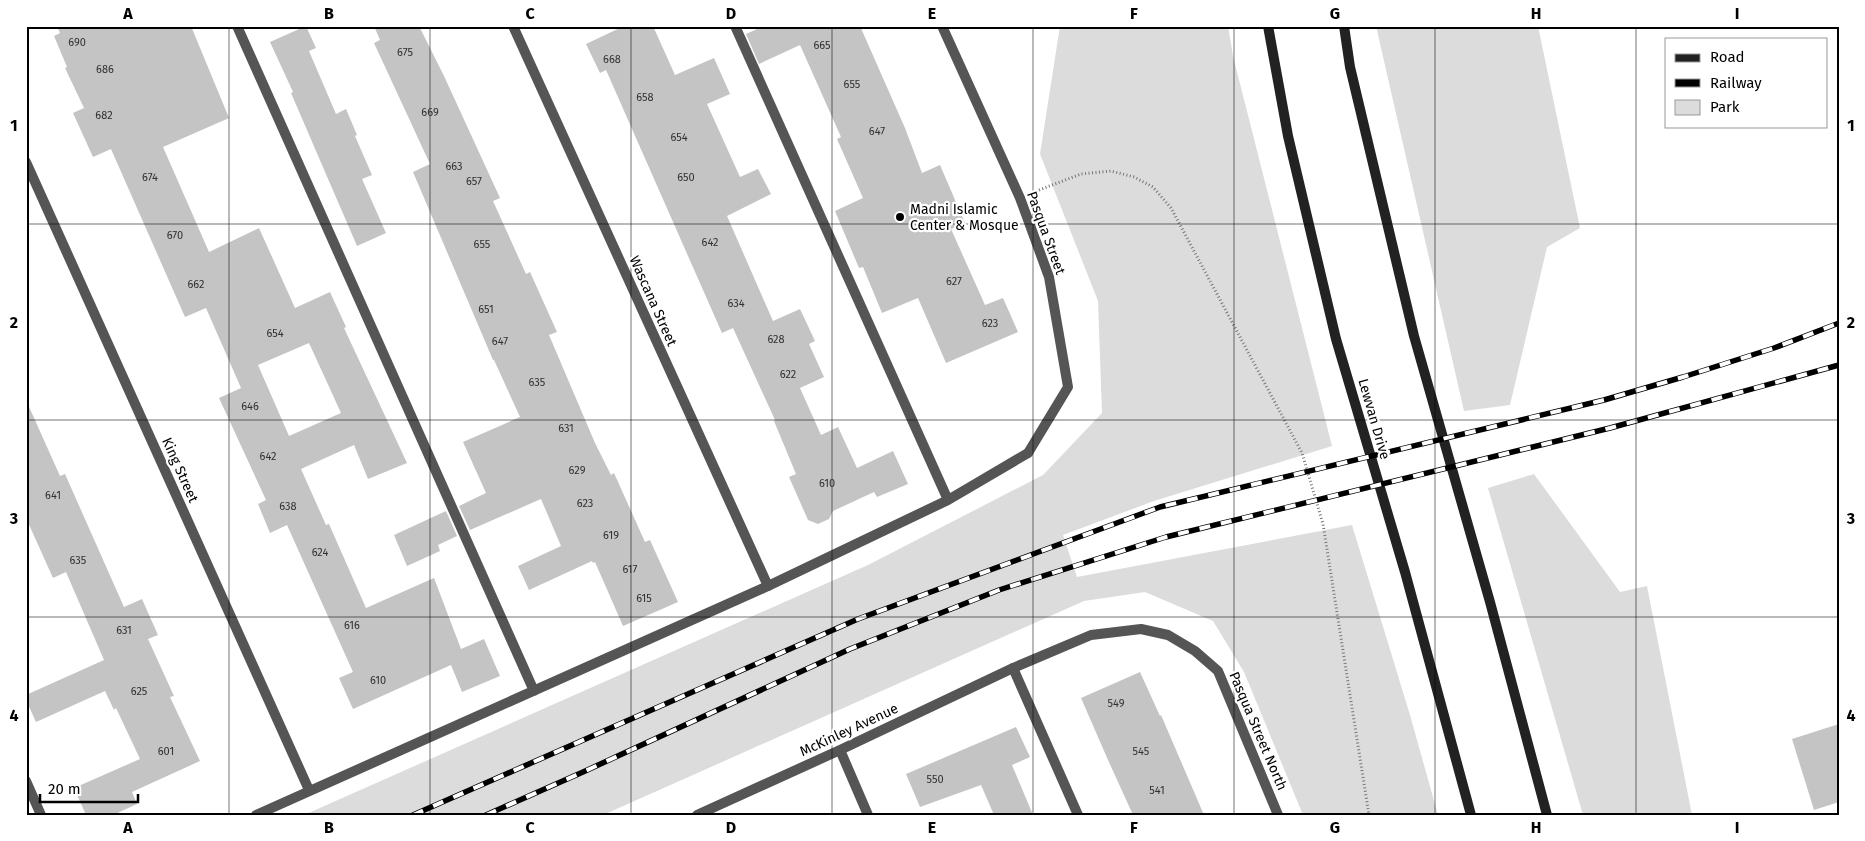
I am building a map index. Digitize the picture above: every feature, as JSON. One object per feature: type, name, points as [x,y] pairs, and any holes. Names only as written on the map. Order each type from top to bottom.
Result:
[{"type":"main road","name":"Lewvan Drive","points":[[1268,26],[1288,136],[1336,339],[1405,572],[1471,815]]},
{"type":"main road","points":[[1344,26],[1350,68],[1414,336],[1490,602],[1547,815]]},
{"type":"street","points":[[238,26],[534,691]]},
{"type":"street","name":"Wascana Street","points":[[513,26],[768,586]]},
{"type":"street","points":[[256,815],[768,586],[948,500],[735,26]]},
{"type":"street","name":"Pasqua Street","points":[[942,26],[1020,198],[1049,278],[1068,387],[1028,453],[948,500]]},
{"type":"street","name":"King Street","points":[[26,162],[309,790]]},
{"type":"street","name":"Pasqua Street North","points":[[1012,668],[1091,635],[1141,629],[1168,635],[1195,651],[1218,671],[1278,815]]},
{"type":"street","points":[[1012,668],[1078,815]]},
{"type":"street","name":"McKinley Avenue","points":[[697,815],[840,750],[1012,668]]},
{"type":"street","points":[[840,750],[868,815]]},
{"type":"street","points":[[26,781],[41,815]]},
{"type":"path","points":[[1020,198],[1081,174],[1111,171],[1134,177],[1153,187],[1171,208],[1302,453],[1323,524],[1370,815]]},
{"type":"green space","points":[[1060,26],[1228,26],[1233,56],[1332,446],[1154,501],[1063,535],[1077,577],[1352,525],[1410,715],[1438,815],[1303,815],[1244,672],[1213,621],[1145,592],[1084,601],[603,815],[304,815],[868,565],[1043,475],[1102,413],[1098,301],[1040,154]]},
{"type":"green space","points":[[1376,26],[1538,26],[1580,228],[1547,247],[1510,405],[1464,411]]},
{"type":"green space","points":[[1534,474],[1620,592],[1647,586],[1692,815],[1583,815],[1488,488]]},
{"type":"building","points":[[57,26],[191,26],[229,118],[163,147],[209,252],[259,228],[295,308],[330,292],[346,327],[344,328],[407,463],[368,479],[354,445],[301,469],[326,525],[329,524],[366,608],[434,578],[461,649],[484,639],[500,676],[462,692],[451,665],[353,709],[339,678],[353,672],[287,525],[270,533],[258,504],[266,500],[219,398],[241,388],[206,308],[185,317],[111,149],[93,157],[73,113],[84,108],[65,68],[67,67],[54,36],[60,33]],"holes":[[[309,343],[341,413],[289,436],[258,365]]]},
{"type":"building","points":[[306,26],[316,48],[309,51],[336,114],[346,109],[357,135],[355,136],[372,175],[362,179],[386,233],[357,246],[291,93],[293,92],[270,42]]},
{"type":"building","points":[[374,26],[419,26],[500,198],[493,201],[526,274],[530,272],[557,332],[549,335],[595,443],[611,475],[614,473],[645,542],[650,540],[678,602],[623,626],[595,562],[593,563],[592,561],[529,590],[518,566],[561,546],[541,499],[470,530],[459,506],[486,493],[463,442],[520,417],[493,360],[413,172],[430,164],[374,43],[380,40]]},
{"type":"building","points":[[624,26],[653,26],[675,75],[714,58],[730,94],[707,104],[740,177],[758,169],[771,194],[727,216],[773,321],[800,309],[815,341],[809,344],[824,377],[800,388],[821,435],[838,427],[857,468],[893,451],[908,484],[877,497],[874,492],[833,511],[829,519],[818,524],[808,520],[789,477],[796,474],[775,420],[733,328],[722,333],[606,70],[600,73],[586,44]]},
{"type":"building","points":[[764,26],[860,26],[905,128],[922,173],[940,165],[965,223],[951,229],[985,305],[1003,298],[1018,332],[946,363],[918,298],[882,313],[863,267],[859,268],[835,211],[863,198],[837,139],[841,137],[800,45],[759,64],[746,34]]},
{"type":"building","points":[[26,400],[60,476],[65,474],[124,607],[142,599],[158,635],[148,639],[174,696],[170,697],[200,761],[132,792],[137,804],[113,815],[86,815],[74,788],[140,759],[116,708],[114,710],[105,691],[36,722],[26,700],[26,695],[104,660],[66,572],[53,578],[26,518]]},
{"type":"building","points":[[446,511],[457,536],[438,545],[440,551],[407,566],[394,535]]},
{"type":"building","points":[[1140,672],[1161,715],[1204,815],[1133,815],[1108,760],[1081,698]]},
{"type":"building","points":[[1839,724],[1839,802],[1814,810],[1792,739]]},
{"type":"building","points":[[1016,727],[1030,757],[1012,765],[1033,815],[994,815],[981,785],[920,807],[906,774]]},
{"type":"railway","points":[[413,815],[858,619],[1160,507],[1604,400],[1774,348],[1839,323]]},
{"type":"railway","points":[[486,815],[850,649],[999,590],[1166,537],[1610,428],[1839,365]]},
{"type":"place","name":"Madni Islamic Center & Mosque","points":[[900,217]]}]
